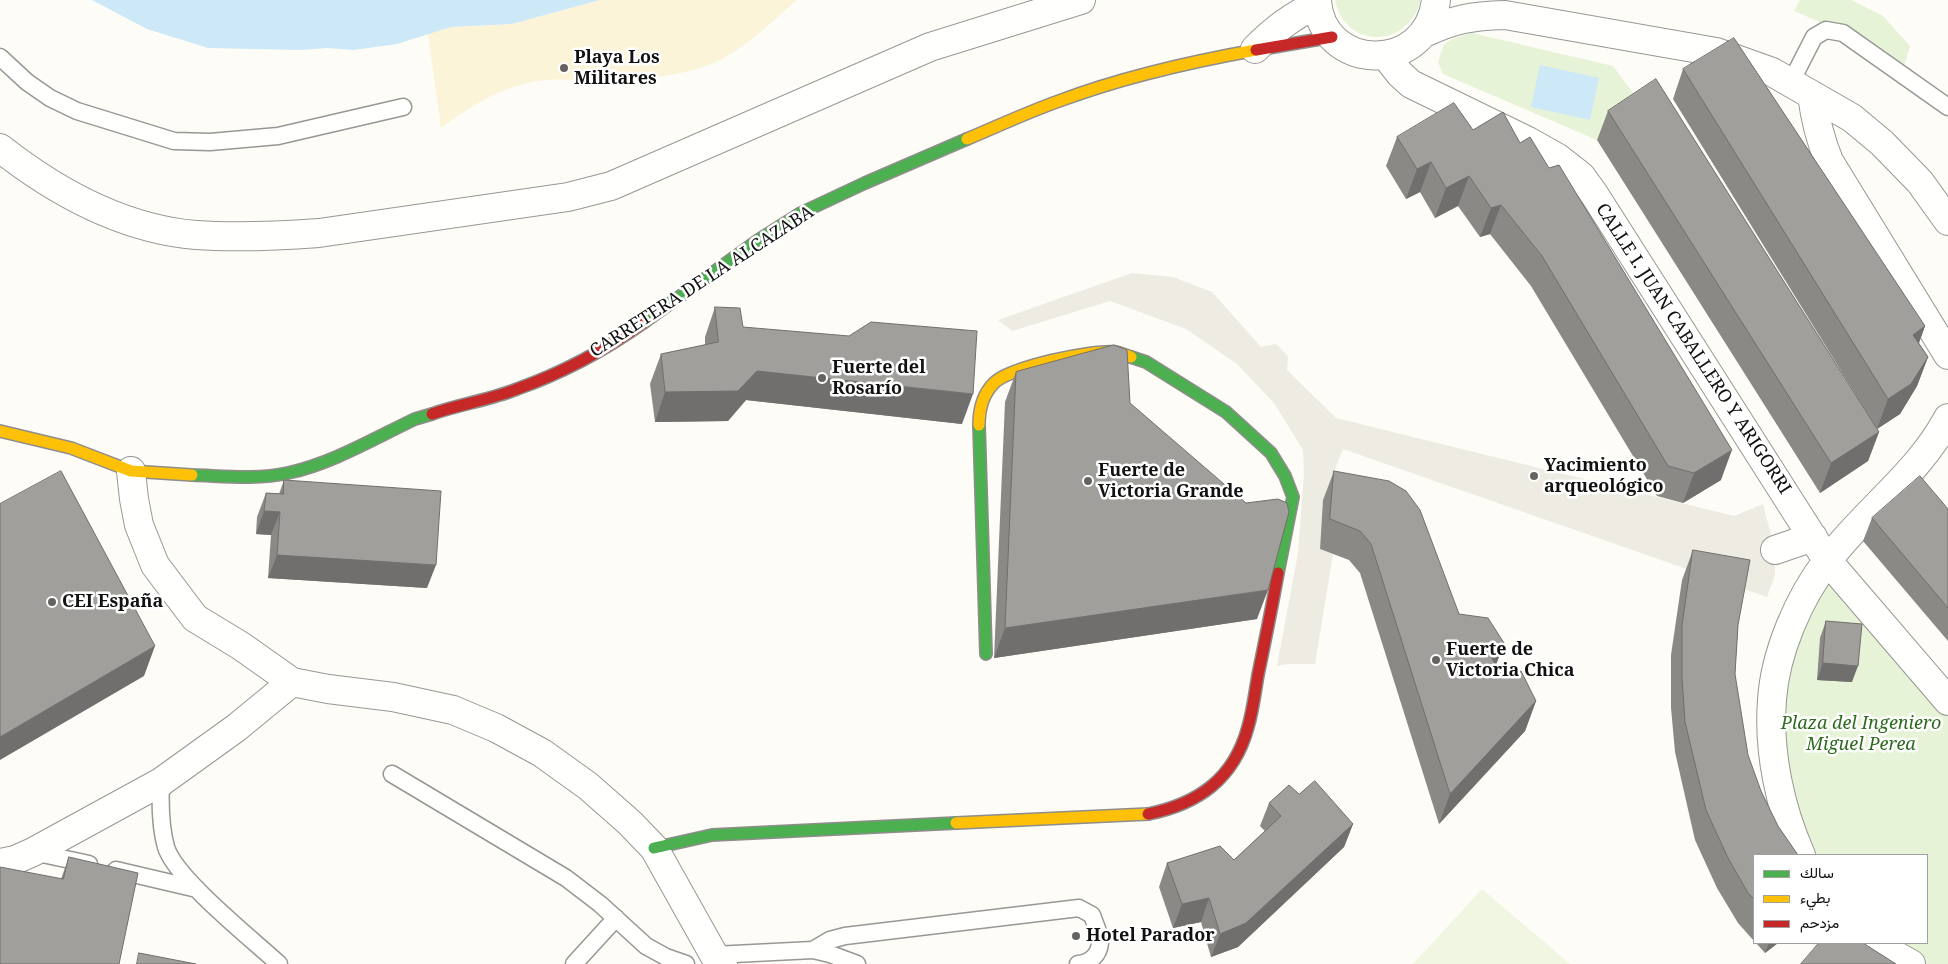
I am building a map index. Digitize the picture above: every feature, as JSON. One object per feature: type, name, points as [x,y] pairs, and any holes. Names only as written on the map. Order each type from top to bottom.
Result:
[{"type":"street","points":[[0,148],[56,187],[86,203],[118,217],[158,229],[196,235],[279,236],[319,232],[568,197],[610,186],[930,47],[1081,0]]},
{"type":"street","points":[[1255,49],[1273,31],[1294,15],[1317,2],[1322,22],[1332,37],[1348,49],[1366,55],[1386,56],[1400,52],[1413,44],[1424,33],[1432,18],[1436,0]]},
{"type":"street","points":[[1484,0],[1534,20]]},
{"type":"street","points":[[1424,33],[1450,22],[1477,16],[1505,15],[1716,52],[1749,62],[1852,118],[1882,143],[1920,182],[1948,221]]},
{"type":"street","name":"CARRETERA DE LA ALCAZABA","points":[[0,431],[71,448],[131,471],[232,477],[262,477],[288,473],[318,464],[415,420],[516,390],[576,364],[613,343],[757,241],[801,213],[865,182],[1059,101],[1113,83],[1207,58],[1332,37]]},
{"type":"street","name":"CALLE I. JUAN CABALLERO Y ARIGORRI","points":[[1386,56],[1400,74],[1411,84],[1528,141],[1558,158],[1581,176],[1827,560]]},
{"type":"street","points":[[1801,89],[1814,118],[1829,161],[1948,355]]},
{"type":"street","points":[[654,848],[712,836],[1148,814],[1175,808],[1206,793],[1229,770],[1241,749],[1248,728],[1293,497],[1285,476],[1271,453],[1226,412],[1146,362],[1117,352],[1092,354],[1016,370],[1004,375],[986,393],[981,404],[979,417],[986,654]]},
{"type":"street","points":[[1801,854],[1785,813],[1776,774],[1772,736],[1772,700],[1778,662],[1802,600],[1827,560],[1930,447],[1948,418]]},
{"type":"street","points":[[131,471],[139,525],[155,565],[195,618],[241,646],[292,682],[328,689],[393,697],[453,710],[496,728],[542,753],[588,786],[654,848],[718,960]]},
{"type":"street","points":[[1776,550],[1813,537]]},
{"type":"street","points":[[1827,560],[1948,701]]},
{"type":"street","points":[[0,863],[15,860],[33,852],[161,782],[236,728],[292,682]]},
{"type":"street","points":[[1876,944],[1911,964]]},
{"type":"lane","points":[[1801,89],[1814,37],[1826,30],[1843,33],[1948,107]]},
{"type":"lane","points":[[0,58],[34,87],[50,98],[77,111],[174,141],[210,142],[278,136],[403,107]]},
{"type":"lane","points":[[392,774],[566,878],[584,890],[646,946],[666,957],[686,964]]},
{"type":"lane","points":[[161,782],[160,810],[166,848],[176,866],[279,964]]},
{"type":"lane","points":[[33,852],[197,888]]},
{"type":"lane","points":[[813,950],[830,940],[845,936],[1078,908],[1092,915],[1101,942],[1096,956],[1085,964],[1078,964]]},
{"type":"lane","points":[[574,964],[616,918]]},
{"type":"lane","points":[[718,960],[813,950],[857,964]]},
{"type":"green space","points":[[1335,0],[1420,0],[1420,2],[1415,14],[1404,27],[1393,34],[1381,37],[1368,36],[1357,32],[1347,24],[1339,14]]},
{"type":"green space","points":[[1800,0],[1851,0],[1883,16],[1910,46],[1900,80],[1855,37],[1794,11]]},
{"type":"green space","points":[[1472,33],[1613,66],[1645,109],[1597,140],[1443,74],[1438,62],[1444,44],[1455,38]]},
{"type":"green space","name":"Plaza del Ingeniero Miguel Perea","points":[[1827,560],[1948,701],[1948,964],[1911,964],[1876,944],[1928,944],[1928,854],[1801,854],[1772,700]]},
{"type":"green space","points":[[1482,889],[1570,964],[1413,964]]},
{"type":"sand","name":"Playa Los Militares","points":[[600,0],[797,0],[737,50],[701,68],[652,77],[618,80],[552,80],[518,85],[478,103],[441,128],[428,34],[451,27],[512,24]]},
{"type":"shaded area","points":[[1132,273],[1173,277],[1212,292],[1261,347],[1276,344],[1288,356],[1287,370],[1336,418],[1734,516],[1763,504],[1775,550],[1775,575],[1767,597],[1343,449],[1323,500],[1320,549],[1333,554],[1315,664],[1277,666],[1298,553],[1304,474],[1303,450],[1274,403],[1237,364],[1186,329],[1110,301],[1012,331],[998,320]]},
{"type":"water","points":[[92,0],[600,0],[512,24],[451,27],[397,44],[354,50],[327,48],[301,50],[208,48],[147,29]]},
{"type":"water","points":[[1540,65],[1599,78],[1590,120],[1531,107]]},
{"type":"building","points":[[1734,38],[1925,326],[1913,335],[1928,357],[1911,384],[1888,399],[1683,69]]},
{"type":"building","points":[[1656,79],[1879,432],[1831,463],[1608,111]]},
{"type":"building","points":[[1454,103],[1473,130],[1503,112],[1520,143],[1530,137],[1549,168],[1559,165],[1732,450],[1694,473],[1668,466],[1542,256],[1501,205],[1491,208],[1469,176],[1446,188],[1431,162],[1417,169],[1397,137]]},
{"type":"building","points":[[715,307],[740,308],[743,327],[849,336],[871,322],[977,331],[973,394],[757,371],[738,391],[665,392],[661,354],[718,342]]},
{"type":"building","name":"Fuerte de Victoria Grande","points":[[1114,345],[1127,350],[1130,403],[1246,503],[1278,499],[1287,503],[1289,512],[1268,590],[1005,628],[1016,372]]},
{"type":"building","name":"CEI España","points":[[61,471],[155,646],[0,737],[0,504]]},
{"type":"building","name":"Fuerte de Victoria Chica","points":[[1334,471],[1389,481],[1406,491],[1420,510],[1459,614],[1488,618],[1504,643],[1490,655],[1502,676],[1521,671],[1536,701],[1450,794],[1371,544],[1360,531],[1330,519]]},
{"type":"building","points":[[1920,476],[1948,509],[1948,608],[1872,518]]},
{"type":"building","points":[[284,480],[441,491],[436,565],[277,555],[280,512],[264,511],[266,493],[283,494]]},
{"type":"building","points":[[1693,550],[1750,560],[1738,625],[1735,674],[1748,755],[1761,791],[1778,826],[1797,854],[1753,854],[1753,898],[1748,893],[1728,858],[1706,810],[1685,722],[1682,678],[1682,626]]},
{"type":"building","points":[[1826,621],[1862,624],[1858,666],[1823,663]]},
{"type":"building","points":[[1315,781],[1353,824],[1246,923],[1220,934],[1209,898],[1182,904],[1167,863],[1220,846],[1234,860],[1281,816],[1269,803],[1289,785],[1299,794]]},
{"type":"building","points":[[69,857],[138,873],[119,964],[0,964],[0,867],[63,879]]},
{"type":"building","points":[[1818,944],[1865,944],[1896,964],[1801,964]]},
{"type":"building","points":[[139,953],[196,964],[137,964]]},
{"type":"traffic: fast","points":[[643,323],[757,241],[801,213],[967,139]]},
{"type":"traffic: fast","points":[[1131,357],[1146,362],[1226,412],[1271,453],[1285,476],[1293,497],[1278,573]]},
{"type":"traffic: fast","points":[[192,475],[252,477],[276,475],[304,469],[337,457],[415,419],[432,414]]},
{"type":"traffic: fast","points":[[979,425],[986,654]]},
{"type":"traffic: fast","points":[[654,848],[712,835],[956,823]]},
{"type":"traffic: slow","points":[[967,139],[1024,114],[1083,92],[1181,65],[1256,50]]},
{"type":"traffic: slow","points":[[979,425],[984,397],[990,387],[1003,377],[1034,365],[1089,353],[1116,352],[1131,357]]},
{"type":"traffic: slow","points":[[0,431],[71,448],[131,471],[192,475]]},
{"type":"traffic: slow","points":[[956,823],[1148,814]]},
{"type":"traffic: jam","points":[[1256,50],[1332,37]]},
{"type":"traffic: jam","points":[[432,414],[507,393],[534,383],[598,352],[643,323]]},
{"type":"traffic: jam","points":[[1148,814],[1183,804],[1198,796],[1212,786],[1234,761],[1250,721],[1278,573]]},
{"type":"place","name":"Playa Los Militares","points":[[564,68]]},
{"type":"place","name":"Fuerte del Rosarío","points":[[822,378]]},
{"type":"place","name":"Yacimiento arqueológico","points":[[1534,476]]},
{"type":"place","name":"Fuerte de Victoria Grande","points":[[1088,481]]},
{"type":"place","name":"CEI España","points":[[52,602]]},
{"type":"place","name":"Fuerte de Victoria Chica","points":[[1436,660]]},
{"type":"place","name":"Hotel Parador","points":[[1076,936]]}]
